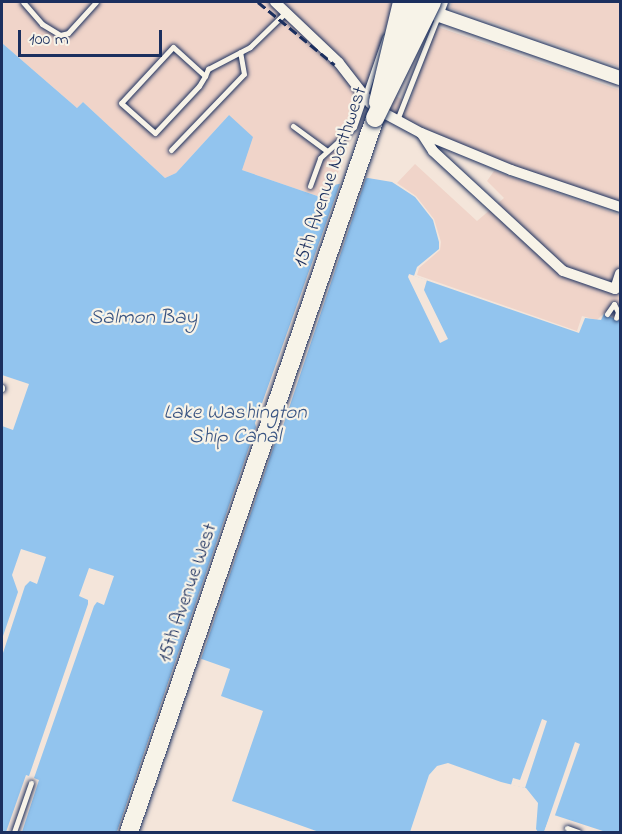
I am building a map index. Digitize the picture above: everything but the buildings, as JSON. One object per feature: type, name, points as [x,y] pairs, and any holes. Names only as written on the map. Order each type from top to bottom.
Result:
[{"type":"main road","points":[[375,118],[400,2]]},
{"type":"main road","name":"15th Avenue Northwest","points":[[290,367],[415,2]]},
{"type":"main road","points":[[375,118],[438,6]]},
{"type":"main road","name":"15th Avenue West","points":[[129,832],[290,367]]},
{"type":"street","points":[[275,2],[350,74],[365,97],[382,112],[421,133],[512,170],[621,207]]},
{"type":"street","points":[[400,2],[438,6],[621,78]]},
{"type":"street","points":[[421,133],[433,151],[563,271],[615,289],[621,274]]},
{"type":"lane","points":[[23,2],[42,24],[60,35],[68,33],[96,2]]},
{"type":"lane","name":"15th Avenue Northwest","points":[[327,151],[354,128],[400,2]]},
{"type":"lane","points":[[397,120],[438,6]]},
{"type":"lane","points":[[205,76],[173,47],[121,103],[155,133],[199,86],[205,76],[208,69],[257,42],[286,12]]},
{"type":"lane","points":[[171,150],[244,74],[240,52]]},
{"type":"lane","points":[[293,126],[327,151],[320,158],[310,186]]},
{"type":"lane","points":[[607,314],[614,304],[618,312],[616,318]]},
{"type":"lane","points":[[14,832],[31,783]]},
{"type":"lane","points":[[567,828],[578,832]]},
{"type":"shaded area","points":[[2,2],[394,2],[369,79],[409,104],[435,26],[620,90],[620,205],[518,170],[415,125],[363,97],[329,200],[242,170],[229,115],[176,173],[165,178],[83,102],[77,108],[2,43]]},
{"type":"shaded area","points":[[452,2],[620,2],[620,67],[450,8]]},
{"type":"shaded area","points":[[415,164],[477,221],[504,198],[487,181],[494,171],[620,215],[620,320],[605,312],[597,320],[582,316],[577,331],[417,275],[419,268],[440,250],[441,242],[434,219],[416,196],[397,183]]},
{"type":"water","name":"Lake Washington Ship Canal","points":[[2,43],[77,108],[83,102],[165,178],[176,173],[229,115],[253,137],[242,170],[329,200],[334,185],[368,178],[392,182],[415,197],[433,220],[439,249],[417,267],[414,276],[579,333],[585,318],[601,320],[604,314],[620,321],[620,832],[606,832],[551,814],[544,832],[538,832],[536,829],[538,803],[526,788],[501,782],[448,763],[437,766],[429,775],[410,832],[319,832],[232,801],[263,711],[221,696],[230,669],[179,651],[117,832],[2,832]]},
{"type":"pier","points":[[367,175],[283,426],[286,427],[284,435],[278,434],[200,662],[181,655],[120,832],[117,832],[256,427],[255,423],[341,181]]},
{"type":"pier","points":[[409,274],[427,280],[424,290],[448,339],[440,343],[408,277]]},
{"type":"pier","points":[[2,375],[29,384],[13,430],[2,426]]},
{"type":"pier","points":[[21,549],[46,557],[37,584],[30,581],[25,586],[2,656],[2,639],[18,592],[12,575]]},
{"type":"pier","points":[[89,568],[114,576],[104,605],[97,602],[94,606],[34,778],[39,780],[22,832],[6,832],[26,775],[29,776],[88,604],[88,600],[79,596]]},
{"type":"pier","points":[[542,719],[547,721],[525,788],[511,785],[513,778],[520,780]]},
{"type":"pier","points":[[575,742],[580,744],[554,818],[547,832],[544,832]]},
{"type":"railway","points":[[258,2],[335,65]]},
{"type":"water label","name":"Salmon Bay","points":[[143,318]]}]
